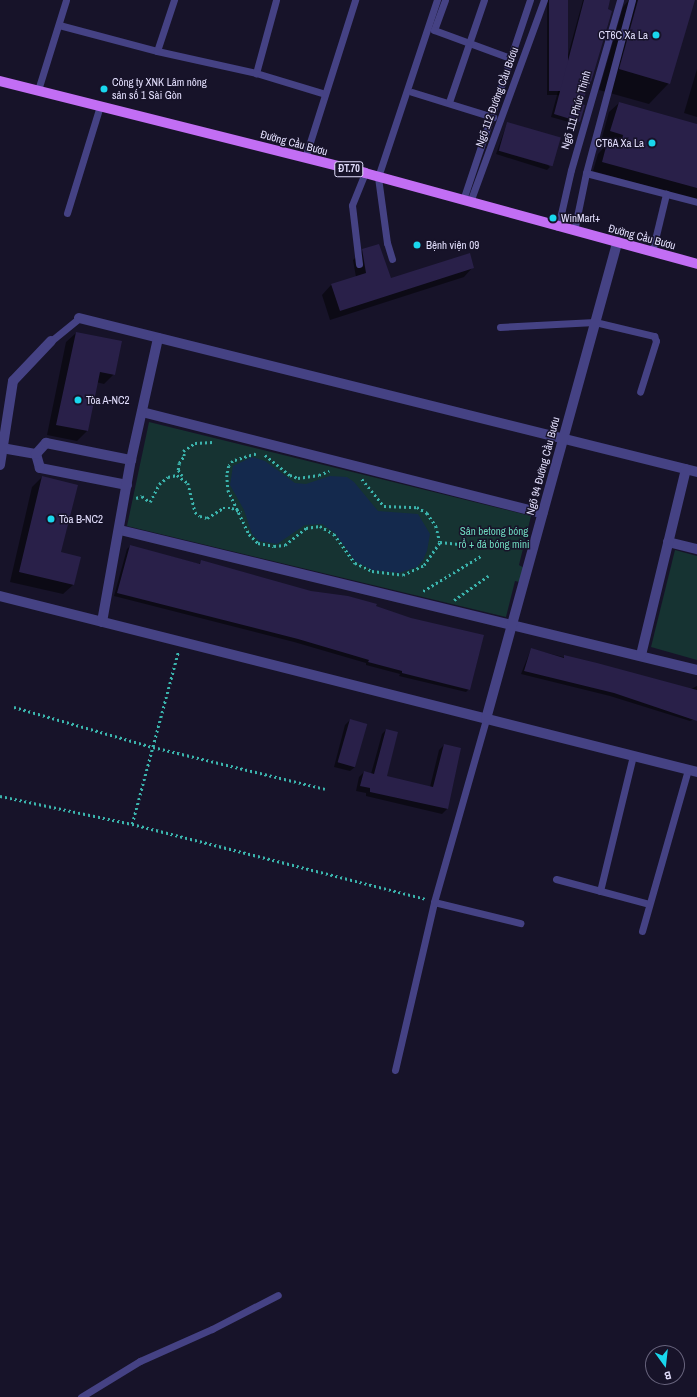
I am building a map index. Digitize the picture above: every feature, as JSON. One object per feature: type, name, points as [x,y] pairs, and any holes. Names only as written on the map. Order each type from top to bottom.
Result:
[{"type":"main road","name":"Đường Cầu Bươu","points":[[0,81],[365,173],[697,264]]},
{"type":"street","name":"Ngõ 94 Đường Cầu Bươu","points":[[486,719],[617,242]]},
{"type":"street","points":[[79,318],[697,472]]},
{"type":"street","points":[[102,622],[120,530],[131,460],[158,338]]},
{"type":"street","points":[[0,465],[3,428],[13,381],[52,341]]},
{"type":"street","points":[[142,412],[542,513]]},
{"type":"street","points":[[36,454],[46,443],[131,460]]},
{"type":"street","points":[[2,448],[36,454]]},
{"type":"street","points":[[36,454],[40,468],[127,485]]},
{"type":"street","points":[[641,655],[686,469]]},
{"type":"street","points":[[120,530],[512,623],[697,670]]},
{"type":"street","points":[[668,542],[697,549]]},
{"type":"street","points":[[0,596],[692,771]]},
{"type":"lane","points":[[38,90],[66,0]]},
{"type":"lane","points":[[157,51],[174,0]]},
{"type":"lane","points":[[256,73],[276,0]]},
{"type":"lane","points":[[305,158],[355,0]]},
{"type":"lane","points":[[392,259],[387,243],[378,177],[437,0]]},
{"type":"lane","points":[[445,0],[434,30],[510,58]]},
{"type":"lane","points":[[448,102],[484,0]]},
{"type":"lane","points":[[466,201],[510,58],[530,0]]},
{"type":"lane","name":"Ngõ 112 Đường Cầu Bươu","points":[[466,201],[544,0]]},
{"type":"lane","name":"Ngõ 111 Phúc Thịnh","points":[[558,227],[570,170],[620,0]]},
{"type":"lane","points":[[574,231],[586,173],[632,0]]},
{"type":"lane","points":[[59,25],[157,51],[256,73],[325,94]]},
{"type":"lane","points":[[412,92],[493,117]]},
{"type":"lane","points":[[67,213],[100,106]]},
{"type":"lane","points":[[359,264],[352,205],[365,173]]},
{"type":"lane","points":[[586,173],[697,202]]},
{"type":"lane","points":[[652,252],[666,194]]},
{"type":"lane","points":[[52,341],[79,318]]},
{"type":"lane","points":[[500,327],[595,322],[654,336],[656,341],[640,392]]},
{"type":"lane","points":[[395,1070],[434,902],[486,719]]},
{"type":"lane","points":[[600,891],[633,756]]},
{"type":"lane","points":[[642,931],[649,904],[692,771]]},
{"type":"lane","points":[[556,880],[649,904]]},
{"type":"lane","points":[[434,902],[520,923]]},
{"type":"lane","points":[[81,1397],[140,1361],[212,1329],[278,1295]]},
{"type":"path","points":[[216,441],[195,443],[183,451],[184,456],[179,463],[178,470],[192,492],[195,512],[200,516],[207,518],[223,508],[232,508],[241,513]]},
{"type":"path","points":[[335,471],[298,478],[290,475],[265,455],[242,456],[229,466],[227,475],[228,490],[241,513],[249,534],[258,543],[274,546],[285,545],[306,528],[320,526],[334,534],[355,563],[372,571],[390,575],[403,575],[424,565],[440,542],[436,526],[427,513],[417,507],[384,506],[359,477]]},
{"type":"path","points":[[136,498],[142,496],[150,502],[160,484],[168,477],[182,476]]},
{"type":"path","points":[[440,542],[471,545]]},
{"type":"path","points":[[422,591],[481,556]]},
{"type":"path","points":[[453,600],[488,576]]},
{"type":"path","points":[[132,824],[181,642]]},
{"type":"path","points":[[14,707],[153,747],[325,789]]},
{"type":"path","points":[[0,796],[132,824],[434,902]]},
{"type":"green space","name":"Sân betong bóng rổ + đá bóng mini","points":[[149,422],[531,516],[519,565],[524,568],[520,582],[515,581],[506,617],[127,526]]},
{"type":"green space","points":[[675,550],[697,556],[697,660],[651,647]]},
{"type":"water","points":[[252,457],[265,461],[295,483],[306,484],[330,476],[347,477],[354,482],[378,511],[418,514],[430,534],[427,551],[423,560],[417,567],[399,573],[372,570],[355,561],[335,533],[322,524],[305,525],[277,544],[259,541],[252,534],[244,510],[230,485],[233,466]]},
{"type":"building","points":[[549,0],[568,0],[568,91],[549,91]]},
{"type":"building","points":[[584,0],[610,0],[608,9],[612,11],[591,82],[581,104],[585,105],[580,122],[554,114]]},
{"type":"building","name":"CT6C Xa La","points":[[638,0],[695,0],[670,84],[619,69]]},
{"type":"building","name":"CT6A Xa La","points":[[619,102],[697,124],[697,188],[602,162],[607,143],[621,145],[623,135],[610,131]]},
{"type":"building","points":[[507,122],[561,137],[553,166],[499,151]]},
{"type":"building","points":[[379,244],[391,278],[470,253],[474,268],[340,311],[331,284],[366,273],[362,249]]},
{"type":"building","name":"Tòa A-NC2","points":[[76,332],[122,341],[115,375],[100,372],[88,431],[56,425]]},
{"type":"building","name":"Tòa B-NC2","points":[[42,476],[78,485],[61,552],[81,557],[74,585],[19,572]]},
{"type":"building","points":[[130,545],[200,564],[201,560],[311,591],[348,596],[377,604],[376,606],[411,618],[484,635],[470,690],[402,673],[402,671],[368,662],[369,660],[298,639],[117,593]]},
{"type":"building","points":[[531,648],[564,658],[564,655],[597,663],[697,690],[697,721],[614,693],[524,671]]},
{"type":"building","points":[[350,719],[367,724],[355,767],[338,762]]},
{"type":"building","points":[[386,729],[398,732],[387,776],[433,787],[444,744],[461,748],[448,809],[370,792],[370,788],[360,786],[364,771],[374,774]]},
{"type":"place","name":"CT6C Xa La","points":[[656,35]]},
{"type":"place","name":"Công ty XNK Lâm nông sản số 1 Sài Gòn","points":[[104,89]]},
{"type":"place","name":"CT6A Xa La","points":[[652,143]]},
{"type":"place","name":"WinMart+","points":[[553,218]]},
{"type":"place","name":"Bệnh viện 09","points":[[417,245]]},
{"type":"place","name":"Tòa A-NC2","points":[[78,400]]},
{"type":"place","name":"Tòa B-NC2","points":[[51,519]]}]
